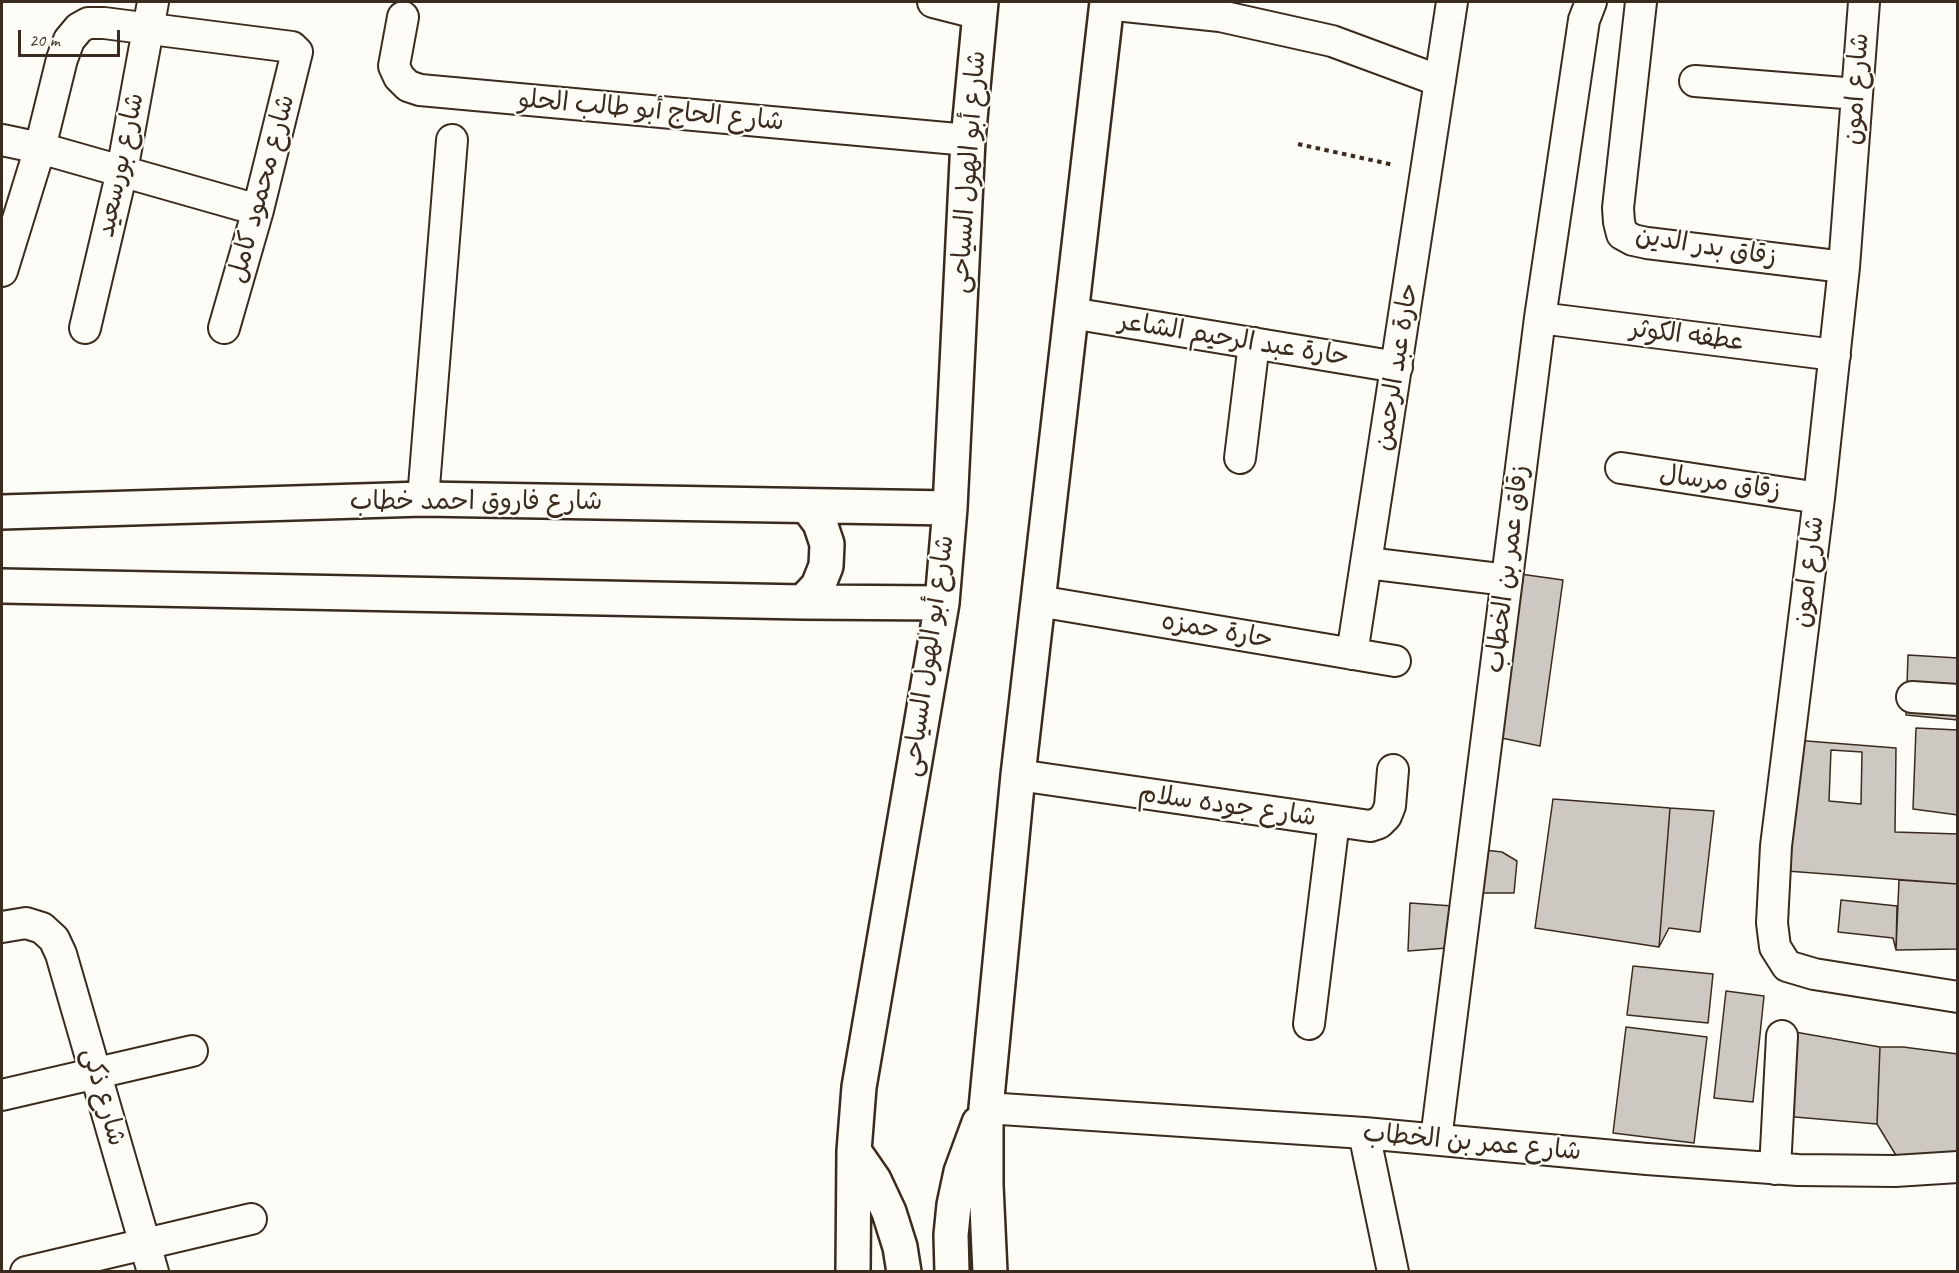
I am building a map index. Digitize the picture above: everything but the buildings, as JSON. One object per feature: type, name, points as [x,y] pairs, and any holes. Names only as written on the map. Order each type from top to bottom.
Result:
[{"type":"main road","points":[[990,1272],[986,1185],[986,1108],[1018,775],[1107,3]]},
{"type":"main road","name":"شارع أبو الهول السياحى","points":[[853,1272],[854,1151],[859,1087],[942,603],[950,508],[968,140],[981,8]]},
{"type":"main road","name":"شارع فاروق احمد خطاب","points":[[2,512],[423,499],[950,508]]},
{"type":"main road","points":[[803,602],[818,586],[826,566],[827,544],[820,523],[807,506]]},
{"type":"main road","points":[[2,586],[942,603]]},
{"type":"main road","points":[[952,1272],[951,1235],[958,1183],[971,1139],[986,1108]]},
{"type":"main road","points":[[854,1151],[874,1180],[889,1212],[900,1247],[904,1272]]},
{"type":"street","points":[[933,2],[981,8]]},
{"type":"street","name":"حارة عبد الرحمن","points":[[1352,654],[1452,2]]},
{"type":"street","name":"زقاق عمر بن الخطاب","points":[[1436,1139],[1539,318],[1584,20],[1592,2]]},
{"type":"street","name":"زقاق بدر الدين","points":[[1641,2],[1618,208],[1618,222],[1622,234],[1633,240],[1647,243],[1844,267]]},
{"type":"street","name":"شارع امون","points":[[1864,2],[1835,355],[1776,846],[1772,907],[1775,947],[1787,966],[1814,974],[1958,997]]},
{"type":"street","points":[[1107,3],[1220,16],[1332,41],[1440,81]]},
{"type":"street","points":[[2,271],[40,148],[62,59],[69,40],[79,27],[88,23],[104,23],[151,14]]},
{"type":"street","name":"شارع محمود كامل","points":[[151,14],[292,47],[297,52],[258,210],[225,328]]},
{"type":"street","name":"شارع بورسعيد","points":[[85,328],[122,171],[151,14]]},
{"type":"street","name":"شارع الحاج أبو طالب الحلو","points":[[403,17],[394,66],[399,77],[408,86],[420,90],[968,140]]},
{"type":"street","points":[[1695,81],[1857,94]]},
{"type":"street","points":[[2,140],[40,148],[258,210]]},
{"type":"street","points":[[423,499],[452,140]]},
{"type":"street","name":"حارة عبد الرحيم الشاعر","points":[[1071,313],[1397,367]]},
{"type":"street","name":"عطفه الكوثر","points":[[1539,318],[1835,355]]},
{"type":"street","points":[[1240,458],[1254,343]]},
{"type":"street","name":"زقاق مرسال","points":[[1622,468],[1819,498]]},
{"type":"street","points":[[1367,563],[1507,580]]},
{"type":"street","name":"حارة حمزه","points":[[1038,601],[1395,661]]},
{"type":"street","points":[[1912,696],[1958,700]]},
{"type":"street","name":"شارع جوده سلام","points":[[1018,775],[1370,826],[1379,823],[1386,816],[1390,806],[1394,770]]},
{"type":"street","points":[[1310,1024],[1334,822]]},
{"type":"street","name":"شارع ذكى","points":[[2,927],[26,923],[42,928],[54,939],[61,954],[153,1272]]},
{"type":"street","points":[[1775,1169],[1782,1036]]},
{"type":"street","points":[[2,1095],[192,1051]]},
{"type":"street","name":"شارع عمر بن الخطاب","points":[[986,1108],[1364,1133],[1775,1169],[1895,1171],[1958,1167]]},
{"type":"street","points":[[1364,1133],[1393,1272]]},
{"type":"street","points":[[26,1272],[251,1219]]},
{"type":"path","points":[[1298,144],[1426,172]]}]
